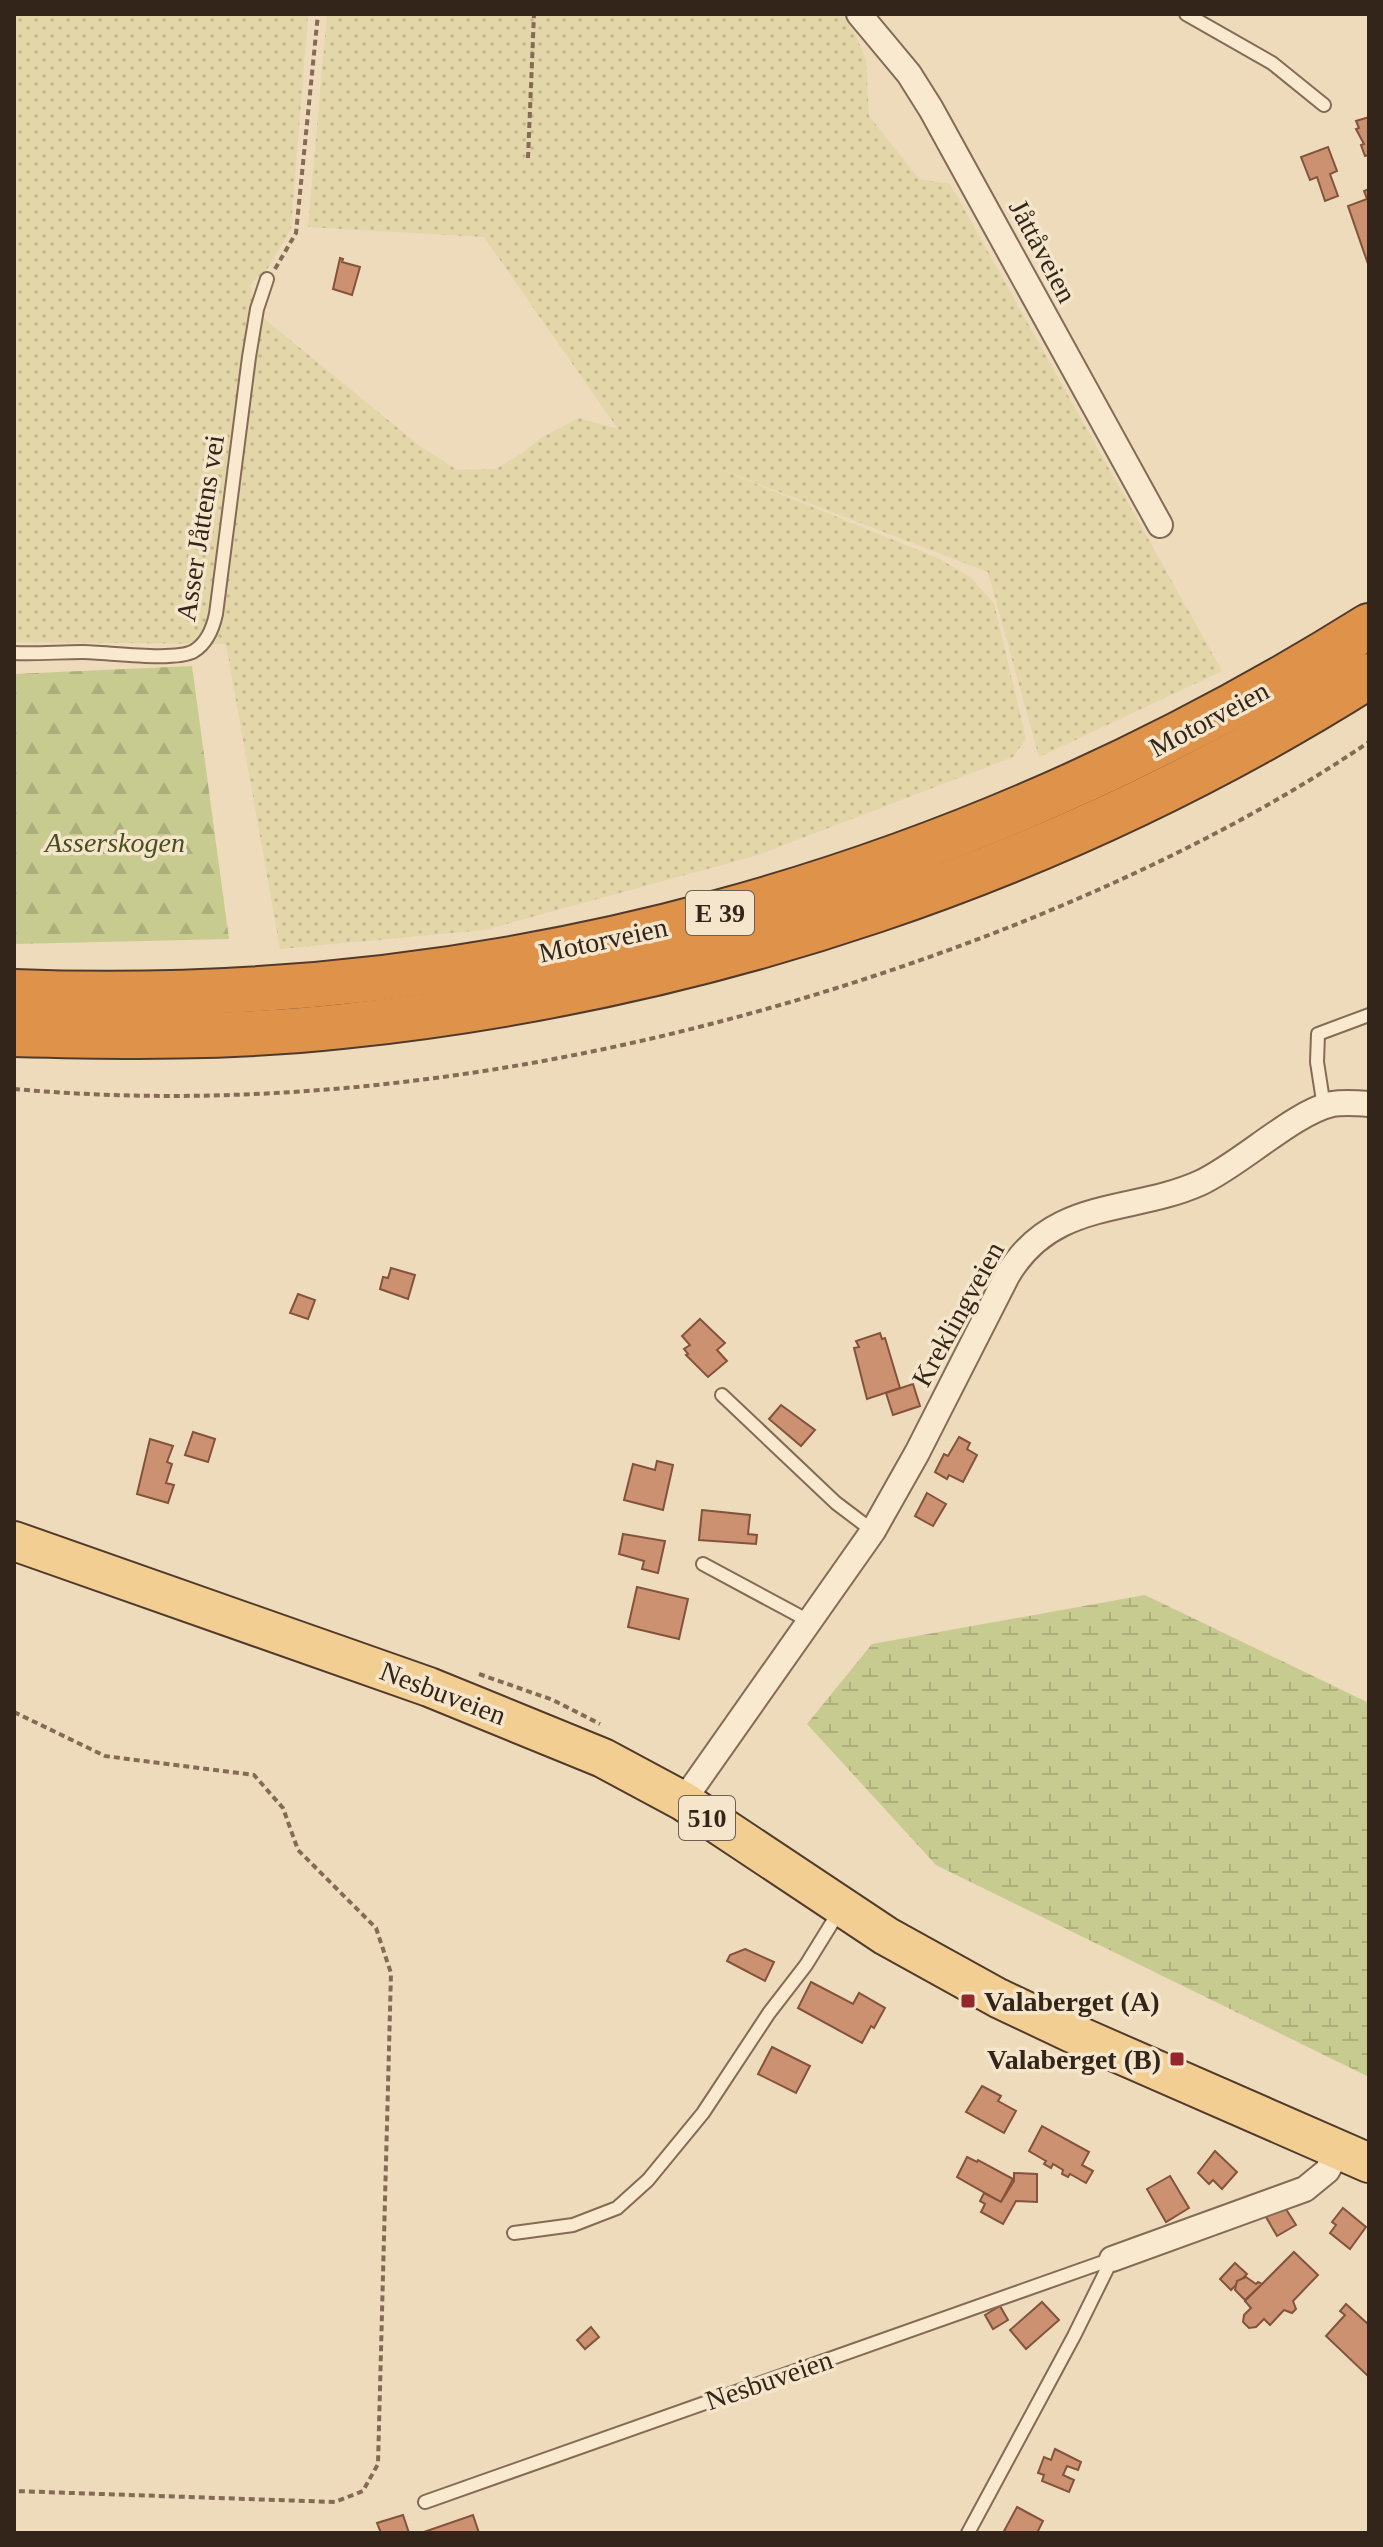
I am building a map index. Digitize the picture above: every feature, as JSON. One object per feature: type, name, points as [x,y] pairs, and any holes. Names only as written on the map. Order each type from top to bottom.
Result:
[{"type":"highway","name":"Motorveien","points":[[14,992],[196,993],[361,980],[540,954],[640,933],[751,904],[885,863],[1079,785],[1219,715],[1369,626]]},
{"type":"highway","name":"Motorveien","points":[[14,1034],[200,1036],[342,1026],[525,1000],[694,965],[844,921],[1032,851],[1226,759],[1369,676]]},
{"type":"main road","name":"Nesbuveien","points":[[14,1541],[442,1692],[603,1758],[683,1801],[896,1942],[998,1998],[1354,2156]]},
{"type":"street","name":"Jåttåveien","points":[[859,14],[909,74],[931,109],[1160,525]]},
{"type":"street","name":"Kreklingveien","points":[[683,1801],[873,1531],[1021,1254],[1056,1227],[1084,1213],[1182,1190],[1201,1182],[1296,1121],[1324,1107],[1343,1103],[1369,1104]]},
{"type":"street","name":"Nesbuveien","points":[[1112,2259],[1305,2189],[1327,2171],[1354,2156]]},
{"type":"lane","points":[[1186,14],[1272,63],[1324,105]]},
{"type":"lane","name":"Asser Jåttens vei","points":[[14,653],[176,655],[192,652],[203,643],[216,614],[249,357],[257,309],[267,279]]},
{"type":"lane","points":[[1324,1107],[1317,1062],[1318,1034],[1369,1015]]},
{"type":"lane","points":[[722,1395],[836,1503],[873,1531]]},
{"type":"lane","points":[[703,1564],[809,1621]]},
{"type":"lane","points":[[514,2233],[573,2225],[617,2208],[648,2180],[703,2113],[842,1908]]},
{"type":"lane","points":[[968,2533],[1112,2259]]},
{"type":"lane","name":"Nesbuveien","points":[[425,2502],[1112,2259]]},
{"type":"path","points":[[267,279],[296,233],[318,14]]},
{"type":"path","points":[[528,158],[534,14]]},
{"type":"path","points":[[14,1712],[105,1756],[254,1775],[283,1808],[298,1850],[376,1928],[391,1973],[378,2464],[363,2491],[335,2502],[14,2491]]},
{"type":"shaded area","points":[[14,14],[308,14],[291,229],[269,267],[250,284],[256,312],[421,447],[457,470],[496,469],[541,438],[579,418],[618,429],[484,237],[308,227],[327,14],[847,14],[866,60],[869,116],[919,179],[950,184],[1222,671],[1039,757],[988,572],[707,464],[940,559],[971,578],[994,603],[1026,739],[1013,757],[758,855],[484,930],[280,949],[226,644],[14,642]]},
{"type":"green space","name":"Asserskogen","points":[[192,666],[229,939],[14,944],[14,674]]},
{"type":"green space","points":[[1145,1595],[1369,1703],[1369,2077],[936,1865],[807,1724],[872,1644]]},
{"type":"building","points":[[1369,117],[1369,158],[1361,145],[1364,144],[1356,129],[1359,128],[1356,121]]},
{"type":"building","points":[[1328,147],[1337,171],[1330,174],[1338,196],[1325,201],[1317,177],[1310,180],[1301,157]]},
{"type":"building","points":[[1369,189],[1368,264],[1348,206],[1367,199],[1364,191]]},
{"type":"building","points":[[340,258],[342,262],[360,267],[352,295],[333,289]]},
{"type":"building","points":[[391,1268],[415,1275],[408,1299],[380,1289],[383,1277],[388,1278]]},
{"type":"building","points":[[298,1294],[315,1300],[308,1319],[290,1313]]},
{"type":"building","points":[[700,1319],[725,1343],[717,1350],[727,1361],[708,1377],[686,1355],[684,1349],[690,1345],[682,1336]]},
{"type":"building","points":[[880,1333],[882,1339],[885,1338],[900,1388],[867,1399],[854,1348],[859,1347],[856,1341]]},
{"type":"building","points":[[913,1384],[920,1406],[893,1415],[886,1393]]},
{"type":"building","points":[[781,1405],[815,1430],[801,1446],[769,1419]]},
{"type":"building","points":[[193,1432],[215,1439],[208,1462],[185,1455]]},
{"type":"building","points":[[959,1437],[970,1443],[967,1449],[977,1455],[963,1482],[949,1475],[947,1479],[935,1472],[944,1454],[948,1456]]},
{"type":"building","points":[[150,1439],[173,1446],[167,1462],[172,1464],[166,1483],[174,1485],[168,1503],[137,1494]]},
{"type":"building","points":[[657,1461],[673,1465],[663,1510],[624,1500],[633,1464],[655,1470]]},
{"type":"building","points":[[927,1493],[946,1504],[933,1526],[915,1516]]},
{"type":"building","points":[[702,1510],[750,1515],[748,1534],[757,1535],[756,1544],[699,1540]]},
{"type":"building","points":[[623,1534],[665,1541],[658,1573],[642,1569],[644,1561],[619,1554]]},
{"type":"building","points":[[637,1587],[688,1599],[679,1639],[628,1627]]},
{"type":"building","points":[[745,1949],[774,1962],[765,1981],[727,1961],[730,1955]]},
{"type":"building","points":[[811,1982],[853,2004],[859,1993],[885,2008],[862,2043],[798,2008]]},
{"type":"building","points":[[772,2047],[810,2066],[796,2093],[758,2074]]},
{"type":"building","points":[[982,2086],[1001,2096],[998,2101],[1016,2111],[1004,2133],[966,2112]]},
{"type":"building","points":[[1042,2126],[1089,2152],[1082,2165],[1093,2171],[1086,2183],[1070,2174],[1068,2177],[1062,2174],[1063,2170],[1053,2164],[1051,2168],[1044,2164],[1046,2161],[1029,2151]]},
{"type":"building","points":[[1215,2151],[1237,2172],[1222,2189],[1213,2180],[1209,2184],[1198,2173]]},
{"type":"building","points":[[967,2157],[1013,2179],[1001,2202],[957,2177]]},
{"type":"building","points":[[1014,2173],[1037,2174],[1037,2202],[1016,2201],[1003,2224],[981,2212],[985,2204],[980,2201],[984,2193],[1001,2202],[1014,2181]]},
{"type":"building","points":[[1170,2176],[1189,2208],[1166,2222],[1147,2189]]},
{"type":"building","points":[[1284,2206],[1296,2225],[1277,2236],[1266,2217]]},
{"type":"building","points":[[1343,2208],[1366,2227],[1350,2249],[1330,2233],[1336,2225],[1332,2222]]},
{"type":"building","points":[[1294,2252],[1318,2275],[1293,2301],[1296,2309],[1292,2313],[1284,2310],[1270,2325],[1264,2319],[1256,2327],[1249,2328],[1243,2322],[1244,2315],[1251,2308],[1245,2301]]},
{"type":"building","points":[[1235,2263],[1247,2274],[1231,2290],[1220,2279]]},
{"type":"building","points":[[1246,2277],[1256,2284],[1262,2284],[1245,2300],[1235,2290],[1237,2281]]},
{"type":"building","points":[[1042,2302],[1059,2320],[1026,2349],[1010,2330]]},
{"type":"building","points":[[1346,2304],[1369,2325],[1369,2377],[1326,2336],[1345,2315],[1340,2311]]},
{"type":"building","points":[[1000,2306],[1008,2320],[993,2329],[985,2315]]},
{"type":"building","points":[[591,2327],[599,2337],[585,2349],[577,2340]]},
{"type":"building","points":[[1055,2449],[1081,2462],[1078,2470],[1067,2466],[1063,2475],[1074,2480],[1069,2492],[1042,2481],[1044,2475],[1038,2473],[1044,2457],[1051,2460]]},
{"type":"building","points":[[1017,2507],[1043,2521],[1037,2533],[1003,2533]]},
{"type":"building","points":[[403,2515],[409,2533],[381,2533],[377,2523]]},
{"type":"building","points":[[473,2515],[479,2533],[421,2533]]},
{"type":"place","name":"Valaberget (A)","points":[[968,2001]]},
{"type":"place","name":"Valaberget (B)","points":[[1177,2059]]}]
